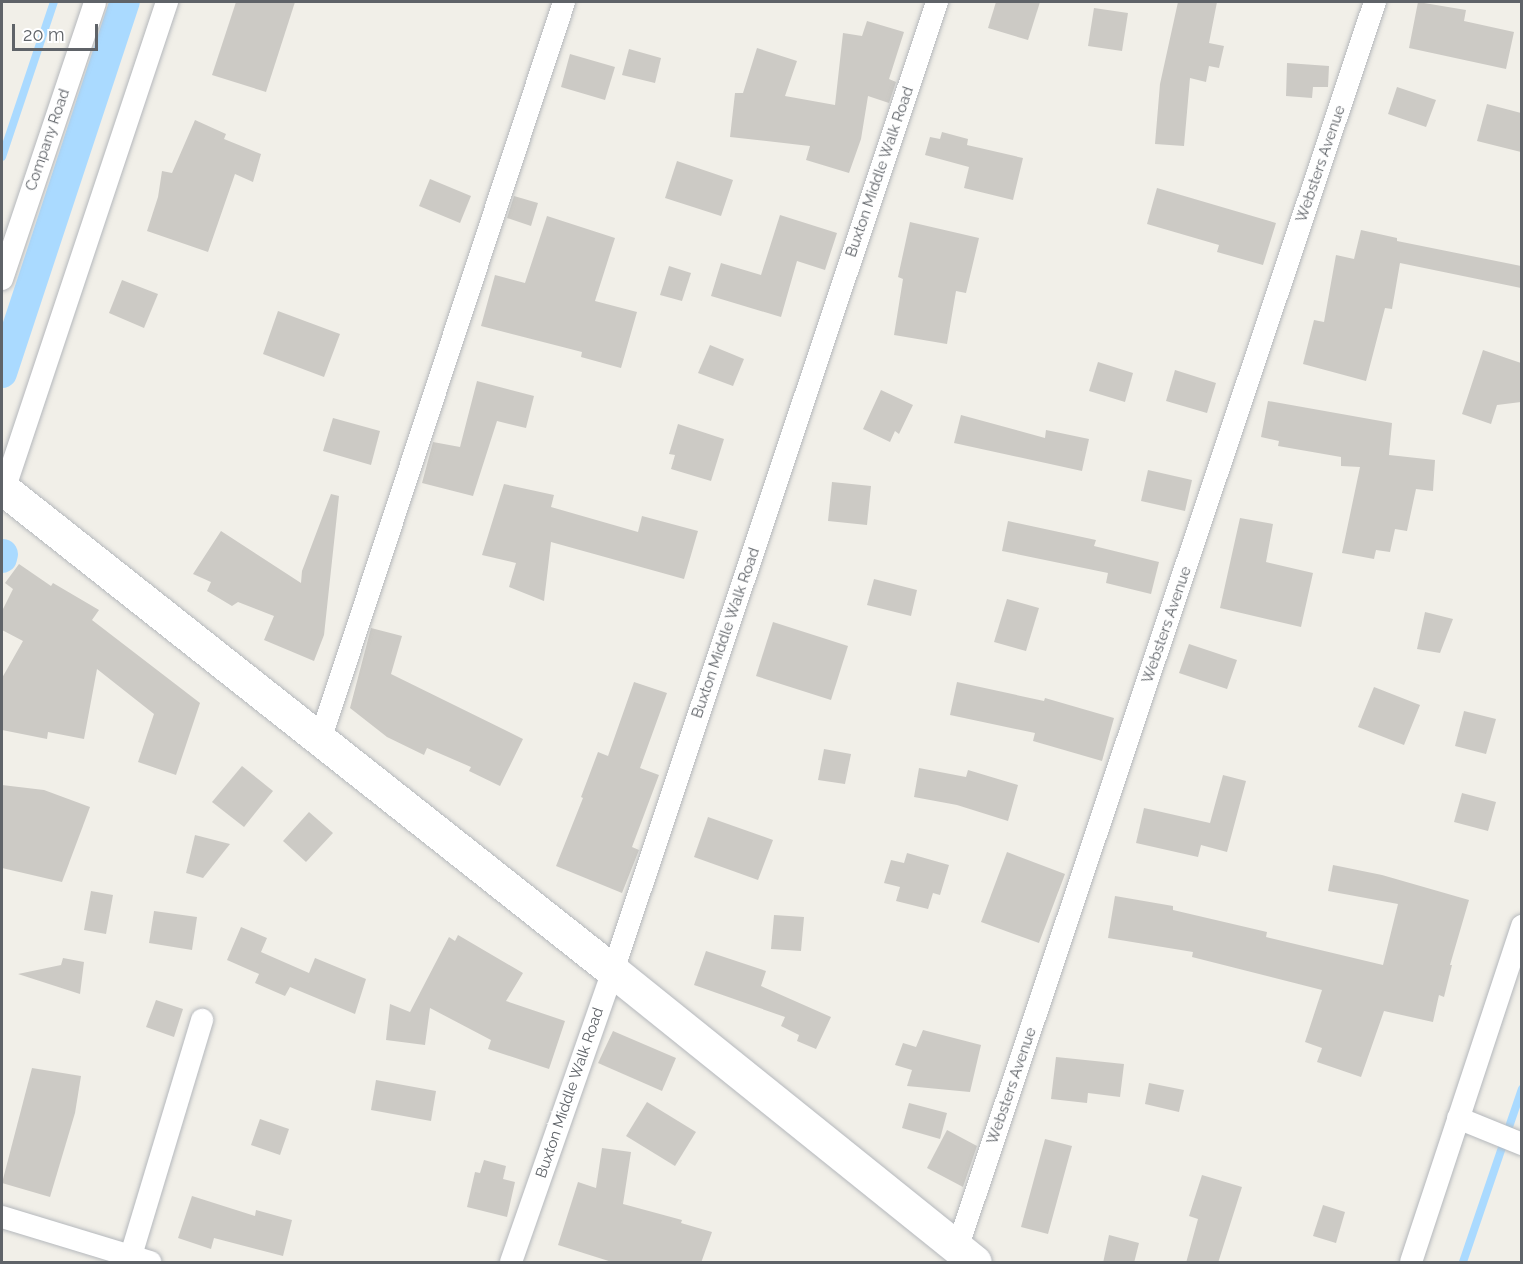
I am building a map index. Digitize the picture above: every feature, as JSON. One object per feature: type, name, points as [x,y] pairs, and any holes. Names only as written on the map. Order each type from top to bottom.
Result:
[{"type":"main road","points":[[3,489],[613,971],[966,1256]]},
{"type":"street","name":"Company Road","points":[[2,279],[95,2]]},
{"type":"street","points":[[3,489],[167,2]]},
{"type":"street","points":[[320,740],[564,2]]},
{"type":"street","name":"Buxton Middle Walk Road","points":[[511,1263],[613,971],[937,2]]},
{"type":"street","name":"Websters Avenue","points":[[966,1256],[1375,2]]},
{"type":"street","points":[[1411,1263],[1466,1121],[1521,926]]},
{"type":"street","points":[[2,1217],[137,1261],[202,1020]]},
{"type":"street","points":[[1466,1121],[1521,1144]]},
{"type":"building","points":[[236,2],[295,2],[266,92],[212,75]]},
{"type":"building","points":[[996,2],[1040,2],[1028,40],[988,28]]},
{"type":"building","points":[[1178,2],[1217,2],[1209,43],[1224,46],[1219,68],[1209,66],[1206,82],[1190,78],[1184,146],[1155,144],[1160,84]]},
{"type":"building","points":[[1418,2],[1466,10],[1464,21],[1514,32],[1506,69],[1409,48]]},
{"type":"building","points":[[1094,8],[1128,13],[1122,51],[1088,46]]},
{"type":"building","points":[[867,21],[904,32],[889,79],[896,82],[889,103],[868,96],[861,139],[849,173],[806,160],[810,146],[730,137],[735,93],[743,93],[757,48],[797,61],[785,96],[835,105],[843,33],[862,36]]},
{"type":"building","points":[[629,49],[661,58],[655,83],[622,75]]},
{"type":"building","points":[[570,54],[615,67],[605,100],[561,87]]},
{"type":"building","points":[[1287,63],[1329,66],[1328,87],[1313,87],[1312,98],[1286,96]]},
{"type":"building","points":[[1397,87],[1436,100],[1426,127],[1388,114]]},
{"type":"building","points":[[1487,104],[1521,113],[1521,152],[1477,141]]},
{"type":"building","points":[[195,120],[226,134],[224,139],[261,154],[253,182],[235,174],[208,252],[147,231],[158,197],[162,171],[172,173]]},
{"type":"building","points":[[942,132],[968,139],[967,145],[1023,158],[1013,200],[964,188],[969,167],[925,155],[930,137],[940,139]]},
{"type":"building","points":[[677,161],[733,180],[721,216],[665,198]]},
{"type":"building","points":[[430,179],[471,196],[460,223],[419,206]]},
{"type":"building","points":[[1157,188],[1276,223],[1263,265],[1217,252],[1219,245],[1147,224]]},
{"type":"building","points":[[514,196],[538,203],[531,226],[507,218]]},
{"type":"building","points":[[780,215],[837,233],[825,270],[797,261],[781,317],[711,296],[721,263],[761,275]]},
{"type":"building","points":[[547,216],[615,238],[595,301],[637,312],[621,368],[581,357],[582,352],[481,326],[495,275],[525,283]]},
{"type":"building","points":[[910,222],[979,238],[966,293],[956,291],[947,344],[894,335],[903,279],[898,277]]},
{"type":"building","points":[[1361,230],[1397,238],[1397,241],[1521,266],[1521,288],[1400,263],[1392,309],[1385,308],[1366,381],[1303,364],[1314,320],[1324,322],[1336,255],[1354,259]]},
{"type":"building","points":[[669,266],[691,273],[682,301],[660,295]]},
{"type":"building","points":[[122,280],[158,294],[144,328],[109,313]]},
{"type":"building","points":[[278,311],[340,334],[324,377],[263,354]]},
{"type":"building","points":[[710,345],[744,359],[733,386],[698,373]]},
{"type":"building","points":[[1483,350],[1521,363],[1521,402],[1497,405],[1491,424],[1462,414]]},
{"type":"building","points":[[1098,362],[1133,373],[1125,402],[1089,391]]},
{"type":"building","points":[[1175,370],[1216,383],[1207,413],[1166,401]]},
{"type":"building","points":[[477,381],[534,396],[526,428],[497,421],[473,496],[422,483],[433,442],[460,447]]},
{"type":"building","points":[[881,390],[913,405],[899,434],[895,431],[890,442],[863,429]]},
{"type":"building","points":[[1268,401],[1392,423],[1389,455],[1435,460],[1433,491],[1416,489],[1407,531],[1395,529],[1390,552],[1376,550],[1374,559],[1342,553],[1360,467],[1341,466],[1341,457],[1278,446],[1279,441],[1261,437]]},
{"type":"building","points":[[961,415],[1045,438],[1046,430],[1089,439],[1082,471],[954,443]]},
{"type":"building","points":[[333,418],[380,431],[371,465],[323,451]]},
{"type":"building","points":[[678,424],[724,439],[711,481],[671,469],[675,455],[669,454]]},
{"type":"building","points":[[1148,470],[1192,480],[1185,511],[1141,501]]},
{"type":"building","points":[[832,482],[871,486],[867,525],[828,521]]},
{"type":"building","points":[[504,484],[554,495],[551,507],[638,532],[642,516],[698,531],[684,579],[551,542],[544,601],[509,587],[516,563],[482,555]]},
{"type":"building","points":[[331,494],[339,496],[324,635],[314,661],[264,640],[274,616],[238,602],[232,606],[207,591],[211,582],[193,574],[221,531],[301,583],[302,571]]},
{"type":"building","points":[[1240,518],[1273,524],[1266,562],[1313,573],[1301,627],[1220,608]]},
{"type":"building","points":[[1008,521],[1096,540],[1094,546],[1159,562],[1151,594],[1106,583],[1108,573],[1002,551]]},
{"type":"building","points":[[19,564],[51,586],[53,583],[99,610],[92,620],[200,703],[176,775],[138,762],[154,714],[97,669],[84,739],[48,732],[47,739],[2,730],[2,678],[23,641],[2,630],[2,611],[13,589],[5,583]]},
{"type":"building","points":[[874,579],[917,590],[911,616],[867,605]]},
{"type":"building","points":[[1007,599],[1039,608],[1026,651],[994,642]]},
{"type":"building","points":[[1425,612],[1453,619],[1440,653],[1417,649]]},
{"type":"building","points":[[773,622],[848,646],[831,700],[756,676]]},
{"type":"building","points":[[371,628],[402,636],[391,674],[523,739],[500,786],[469,771],[471,767],[427,748],[424,755],[387,737],[350,708]]},
{"type":"building","points":[[1189,644],[1237,660],[1227,689],[1179,673]]},
{"type":"building","points":[[634,682],[667,693],[640,768],[659,775],[632,847],[639,850],[622,893],[556,866],[583,798],[581,797],[598,752],[608,756]]},
{"type":"building","points":[[957,682],[1044,701],[1045,698],[1114,718],[1102,761],[1033,741],[1035,733],[950,715]]},
{"type":"building","points":[[1374,687],[1420,705],[1404,745],[1358,727]]},
{"type":"building","points":[[1464,711],[1496,719],[1486,754],[1455,746]]},
{"type":"building","points":[[824,749],[851,754],[845,784],[818,780]]},
{"type":"building","points":[[242,766],[273,791],[244,827],[212,802]]},
{"type":"building","points":[[919,768],[966,777],[968,770],[1018,785],[1008,821],[957,805],[914,797]]},
{"type":"building","points":[[1223,775],[1246,781],[1227,852],[1201,845],[1198,857],[1136,843],[1144,808],[1210,823]]},
{"type":"building","points":[[2,785],[44,790],[90,807],[62,882],[2,868]]},
{"type":"building","points":[[1462,793],[1496,802],[1488,831],[1454,822]]},
{"type":"building","points":[[309,812],[333,833],[306,862],[283,841]]},
{"type":"building","points":[[708,817],[773,840],[758,880],[694,857]]},
{"type":"building","points":[[195,835],[230,844],[203,878],[186,873]]},
{"type":"building","points":[[1007,852],[1065,874],[1039,943],[981,922]]},
{"type":"building","points":[[907,853],[949,865],[940,895],[933,893],[928,909],[896,901],[900,887],[884,883],[891,860],[904,863]]},
{"type":"building","points":[[1333,865],[1382,875],[1469,900],[1450,965],[1452,965],[1444,997],[1439,995],[1433,1022],[1384,1011],[1361,1077],[1317,1062],[1322,1048],[1305,1042],[1322,990],[1192,957],[1193,952],[1108,938],[1115,896],[1173,906],[1173,910],[1267,932],[1266,937],[1383,965],[1398,904],[1328,891]]},
{"type":"building","points":[[91,891],[113,895],[106,934],[84,930]]},
{"type":"building","points":[[154,911],[197,917],[192,950],[149,943]]},
{"type":"building","points":[[774,915],[804,917],[801,951],[771,949]]},
{"type":"building","points":[[241,927],[267,938],[261,952],[309,973],[315,958],[366,979],[355,1014],[290,987],[285,996],[255,983],[259,974],[227,960]]},
{"type":"building","points":[[458,935],[523,973],[506,1001],[565,1021],[549,1069],[488,1049],[491,1040],[430,1008],[425,1045],[386,1040],[390,1004],[410,1012],[449,937],[455,941]]},
{"type":"building","points":[[706,951],[766,971],[761,986],[831,1017],[816,1049],[797,1041],[799,1035],[781,1026],[785,1017],[694,985]]},
{"type":"building","points":[[63,958],[84,962],[80,994],[18,974],[61,965]]},
{"type":"building","points":[[156,1000],[183,1009],[174,1037],[146,1027]]},
{"type":"building","points":[[923,1030],[981,1045],[970,1092],[907,1086],[912,1070],[895,1065],[903,1043],[916,1047]]},
{"type":"building","points":[[613,1031],[676,1058],[662,1091],[598,1063]]},
{"type":"building","points":[[1056,1057],[1124,1064],[1120,1097],[1088,1093],[1087,1103],[1051,1099]]},
{"type":"building","points":[[32,1068],[81,1076],[75,1113],[50,1197],[2,1183]]},
{"type":"building","points":[[376,1080],[436,1091],[431,1121],[371,1110]]},
{"type":"building","points":[[1149,1083],[1184,1090],[1179,1112],[1145,1104]]},
{"type":"building","points":[[647,1102],[696,1132],[675,1166],[626,1136]]},
{"type":"building","points":[[909,1103],[947,1113],[940,1139],[902,1128]]},
{"type":"building","points":[[260,1119],[289,1129],[280,1155],[251,1145]]},
{"type":"building","points":[[947,1130],[977,1146],[963,1187],[927,1168]]},
{"type":"building","points":[[1045,1139],[1072,1146],[1048,1234],[1021,1227]]},
{"type":"building","points":[[602,1148],[631,1152],[623,1204],[682,1220],[681,1223],[712,1232],[701,1263],[615,1263],[558,1245],[578,1182],[596,1188]]},
{"type":"building","points":[[484,1160],[506,1166],[503,1179],[515,1182],[507,1217],[467,1207],[475,1172],[480,1173]]},
{"type":"building","points":[[1202,1175],[1242,1187],[1218,1263],[1186,1263],[1198,1219],[1189,1216]]},
{"type":"building","points":[[192,1196],[255,1216],[256,1210],[292,1220],[283,1256],[214,1238],[211,1249],[178,1238]]},
{"type":"building","points":[[1323,1205],[1345,1212],[1336,1243],[1313,1236]]},
{"type":"building","points":[[1109,1235],[1139,1243],[1134,1263],[1103,1263]]},
{"type":"waterway","points":[[2,157],[54,2]]},
{"type":"waterway","points":[[2,373],[125,2]]},
{"type":"waterway","points":[[2,558],[3,554]]},
{"type":"waterway","points":[[1463,1262],[1522,1089]]}]
